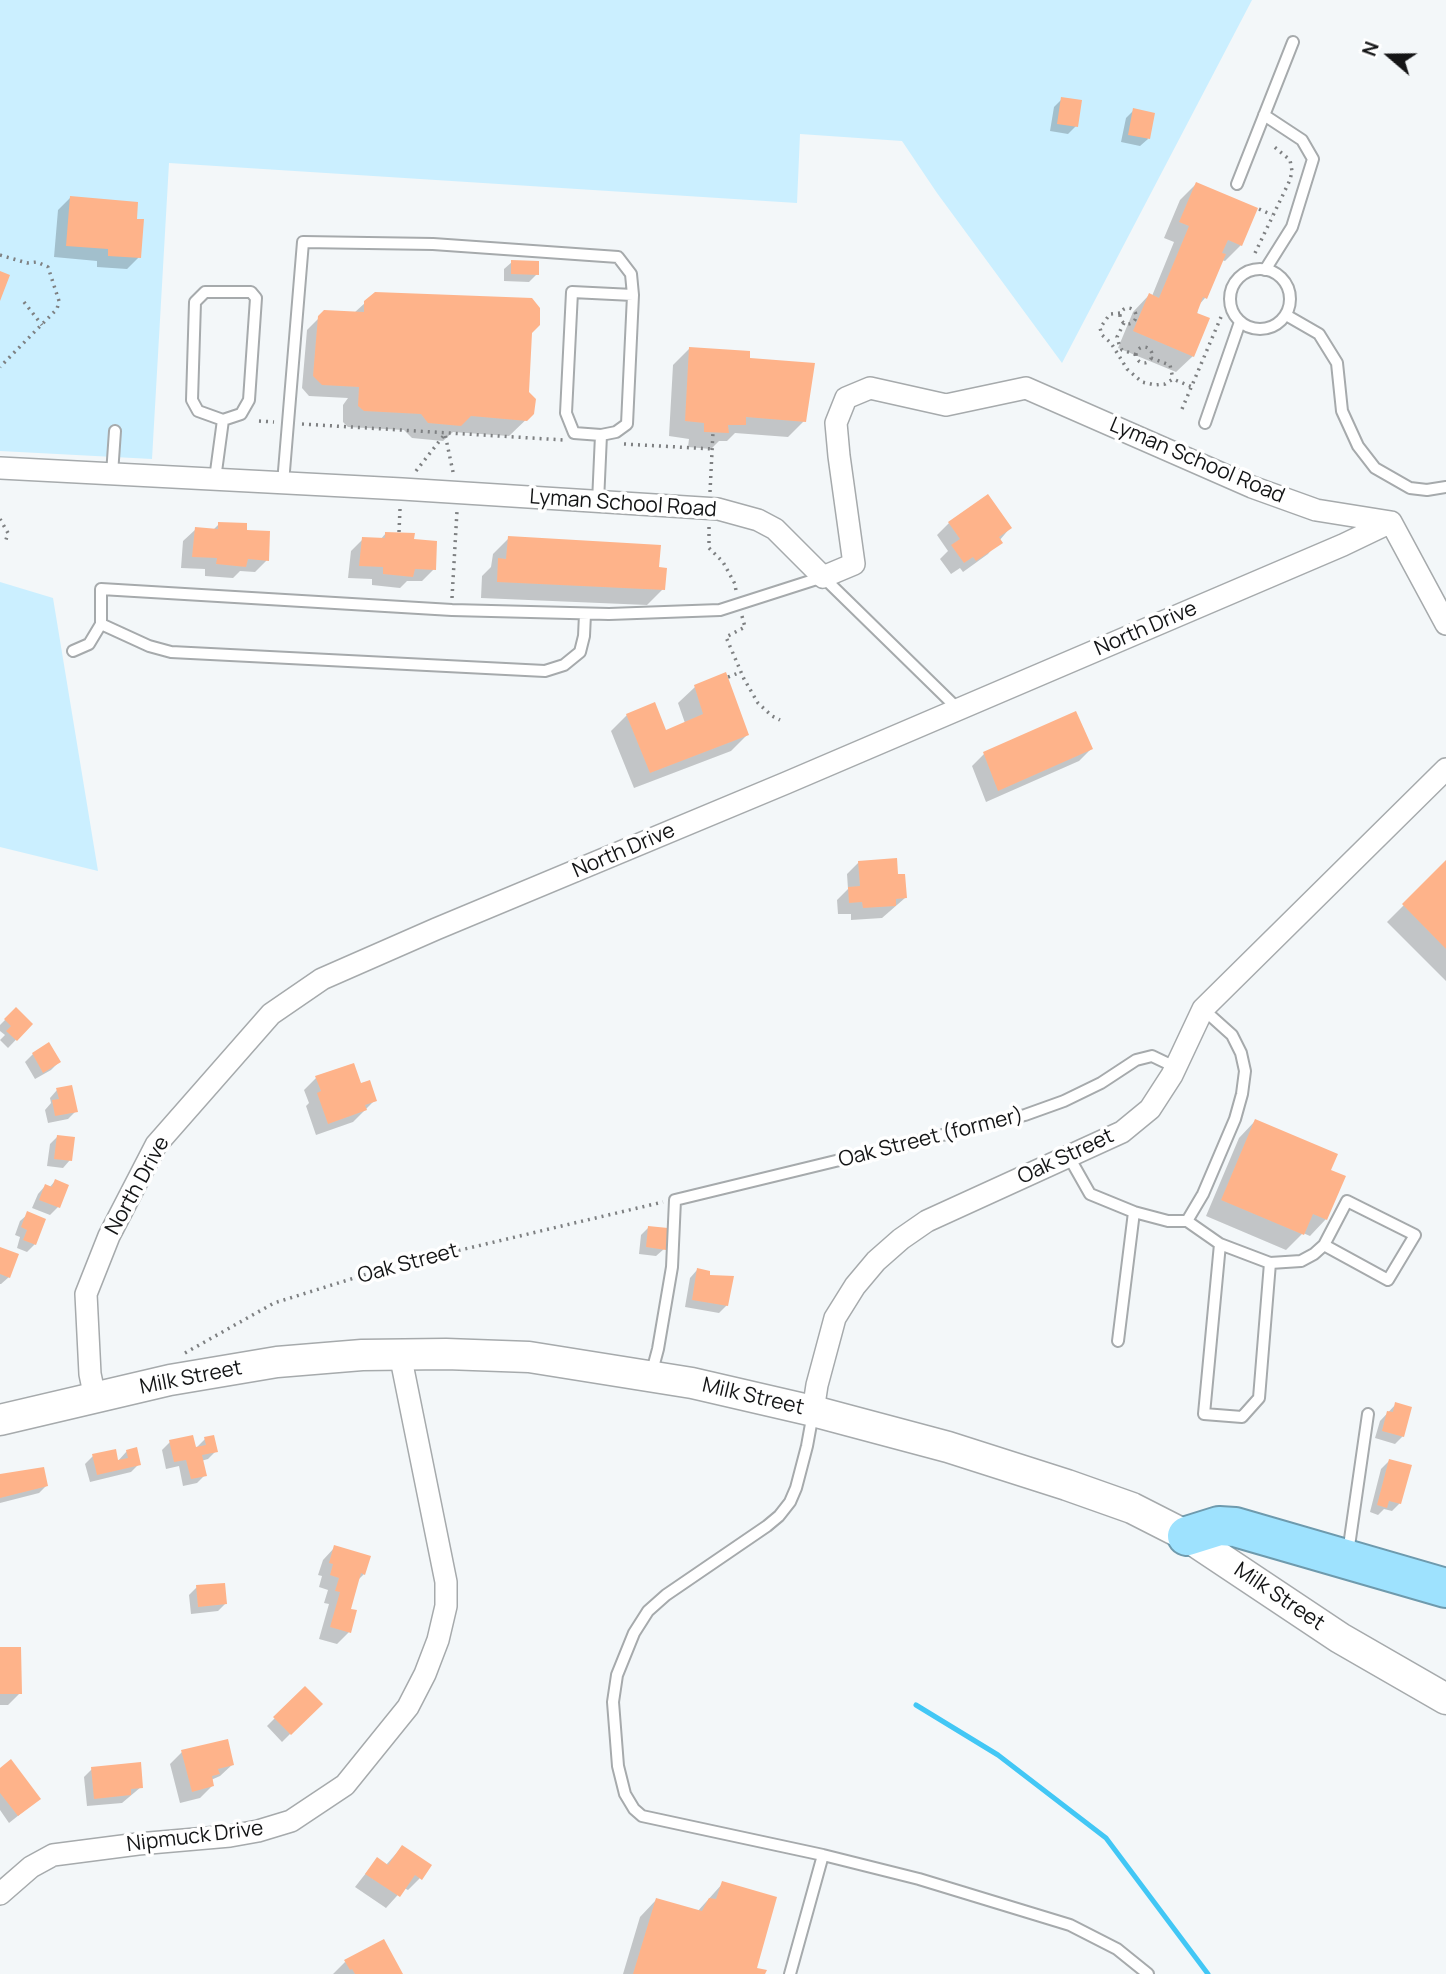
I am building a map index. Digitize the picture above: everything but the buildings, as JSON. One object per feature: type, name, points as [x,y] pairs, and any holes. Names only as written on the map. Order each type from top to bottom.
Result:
[{"type":"highway","points":[[1187,1536],[1212,1527],[1235,1527],[1446,1588]]},
{"type":"main road","name":"Milk Street","points":[[0,1420],[170,1380],[277,1362],[400,1354],[529,1357],[650,1375],[813,1412],[947,1447],[1132,1508],[1187,1536],[1340,1638],[1446,1699]]},
{"type":"street","name":"Lyman School Road","points":[[0,468],[598,502],[709,518],[738,514],[775,529],[823,577],[854,564],[836,423],[846,398],[870,388],[946,405],[1026,388],[1252,487],[1316,510],[1391,522]]},
{"type":"street","points":[[1391,522],[1446,624]]},
{"type":"street","name":"North Drive","points":[[95,1398],[90,1374],[86,1294],[109,1236],[156,1145],[271,1014],[322,979],[1343,545],[1391,522]]},
{"type":"street","name":"Oak Street","points":[[813,1412],[817,1385],[835,1318],[855,1286],[876,1261],[927,1221],[1122,1132],[1150,1109],[1175,1067],[1203,1009],[1446,769]]},
{"type":"street","name":"Nipmuck Drive","points":[[0,1892],[31,1867],[53,1855],[230,1836],[291,1821],[345,1785],[408,1707],[438,1640],[446,1605],[446,1582],[400,1354]]},
{"type":"lane","points":[[1237,184],[1293,42]]},
{"type":"lane","points":[[1264,115],[1302,140],[1313,159],[1292,227],[1265,270]]},
{"type":"lane","points":[[283,483],[303,242],[433,244],[618,257],[631,274],[633,295],[627,424],[601,439],[574,433],[566,413],[572,292],[633,295]]},
{"type":"lane","points":[[1265,270],[1274,273],[1288,287],[1290,306],[1286,315],[1273,327],[1264,329],[1256,329],[1240,321],[1231,305],[1234,286],[1246,273],[1265,270]]},
{"type":"lane","points":[[205,292],[251,292],[256,298],[249,400],[241,414],[223,420],[198,411],[192,400],[195,302],[205,292]]},
{"type":"lane","points":[[1286,315],[1319,334],[1337,363],[1342,411],[1358,446],[1375,468],[1410,488],[1427,490],[1446,486]]},
{"type":"lane","points":[[1205,423],[1240,321]]},
{"type":"lane","points":[[215,479],[223,420]]},
{"type":"lane","points":[[112,474],[115,431]]},
{"type":"lane","points":[[598,502],[601,439]]},
{"type":"lane","points":[[73,651],[89,644],[102,624],[101,589],[452,610],[585,614],[720,610],[823,577],[958,709]]},
{"type":"lane","points":[[102,624],[149,646],[171,652],[545,671],[564,665],[580,652],[585,614]]},
{"type":"lane","points":[[1187,1221],[1203,1194],[1235,1119],[1245,1071],[1241,1053],[1232,1035],[1203,1009]]},
{"type":"lane","name":"Oak Street (former)","points":[[675,1200],[1025,1115],[1064,1101],[1101,1083],[1136,1060],[1152,1056],[1175,1067]]},
{"type":"lane","points":[[1069,1157],[1090,1194],[1133,1212],[1159,1219],[1187,1221],[1220,1244],[1270,1263],[1301,1261],[1314,1254],[1324,1245],[1347,1201],[1415,1235],[1388,1280],[1324,1245]]},
{"type":"lane","points":[[650,1375],[658,1349],[672,1267],[675,1200]]},
{"type":"lane","points":[[1118,1341],[1133,1212]]},
{"type":"lane","points":[[1220,1244],[1204,1414],[1242,1418],[1259,1398],[1270,1263]]},
{"type":"lane","points":[[813,1412],[807,1446],[790,1502],[767,1526],[683,1581],[649,1611],[634,1633],[625,1653],[617,1675],[614,1702],[615,1739],[625,1794],[634,1810],[642,1816],[823,1855],[919,1879],[1070,1925],[1117,1949],[1148,1974]]},
{"type":"lane","points":[[1347,1559],[1368,1414]]},
{"type":"lane","points":[[790,1974],[823,1855]]},
{"type":"path","points":[[1255,253],[1292,171],[1290,160],[1272,145]]},
{"type":"path","points":[[1259,209],[1272,215]]},
{"type":"path","points":[[0,255],[27,263],[37,262],[48,267],[59,301],[57,309],[0,366]]},
{"type":"path","points":[[24,302],[42,325]]},
{"type":"path","points":[[1120,313],[1120,319],[1124,323],[1133,323],[1136,318],[1136,312],[1128,307],[1120,313],[1110,314],[1100,328],[1102,335],[1111,343],[1127,369],[1142,382],[1155,386],[1173,379],[1192,387]]},
{"type":"path","points":[[1182,409],[1221,317]]},
{"type":"path","points":[[1124,323],[1117,337],[1122,350],[1137,355],[1144,363],[1151,358]]},
{"type":"path","points":[[1137,355],[1141,349],[1146,348],[1152,353],[1151,358]]},
{"type":"path","points":[[1151,358],[1170,365],[1173,379]]},
{"type":"path","points":[[259,421],[601,439],[712,449]]},
{"type":"path","points":[[713,432],[709,548],[723,562],[735,584],[746,627],[726,637],[758,703],[780,720]]},
{"type":"path","points":[[456,513],[470,514]]},
{"type":"path","points":[[709,518],[720,528]]},
{"type":"path","points":[[0,519],[8,533],[5,543]]},
{"type":"path","points":[[728,677],[741,672]]},
{"type":"path","name":"Oak Street","points":[[170,1380],[179,1357],[191,1348],[274,1303],[393,1266],[675,1200]]},
{"type":"shaded area","points":[[0,0],[1252,0],[1062,363],[902,141],[800,134],[797,203],[169,163],[152,459],[0,451]]},
{"type":"shaded area","points":[[0,582],[53,598],[98,871],[0,847]]},
{"type":"waterway","points":[[916,1705],[998,1755],[1106,1838],[1208,1974]]}]
